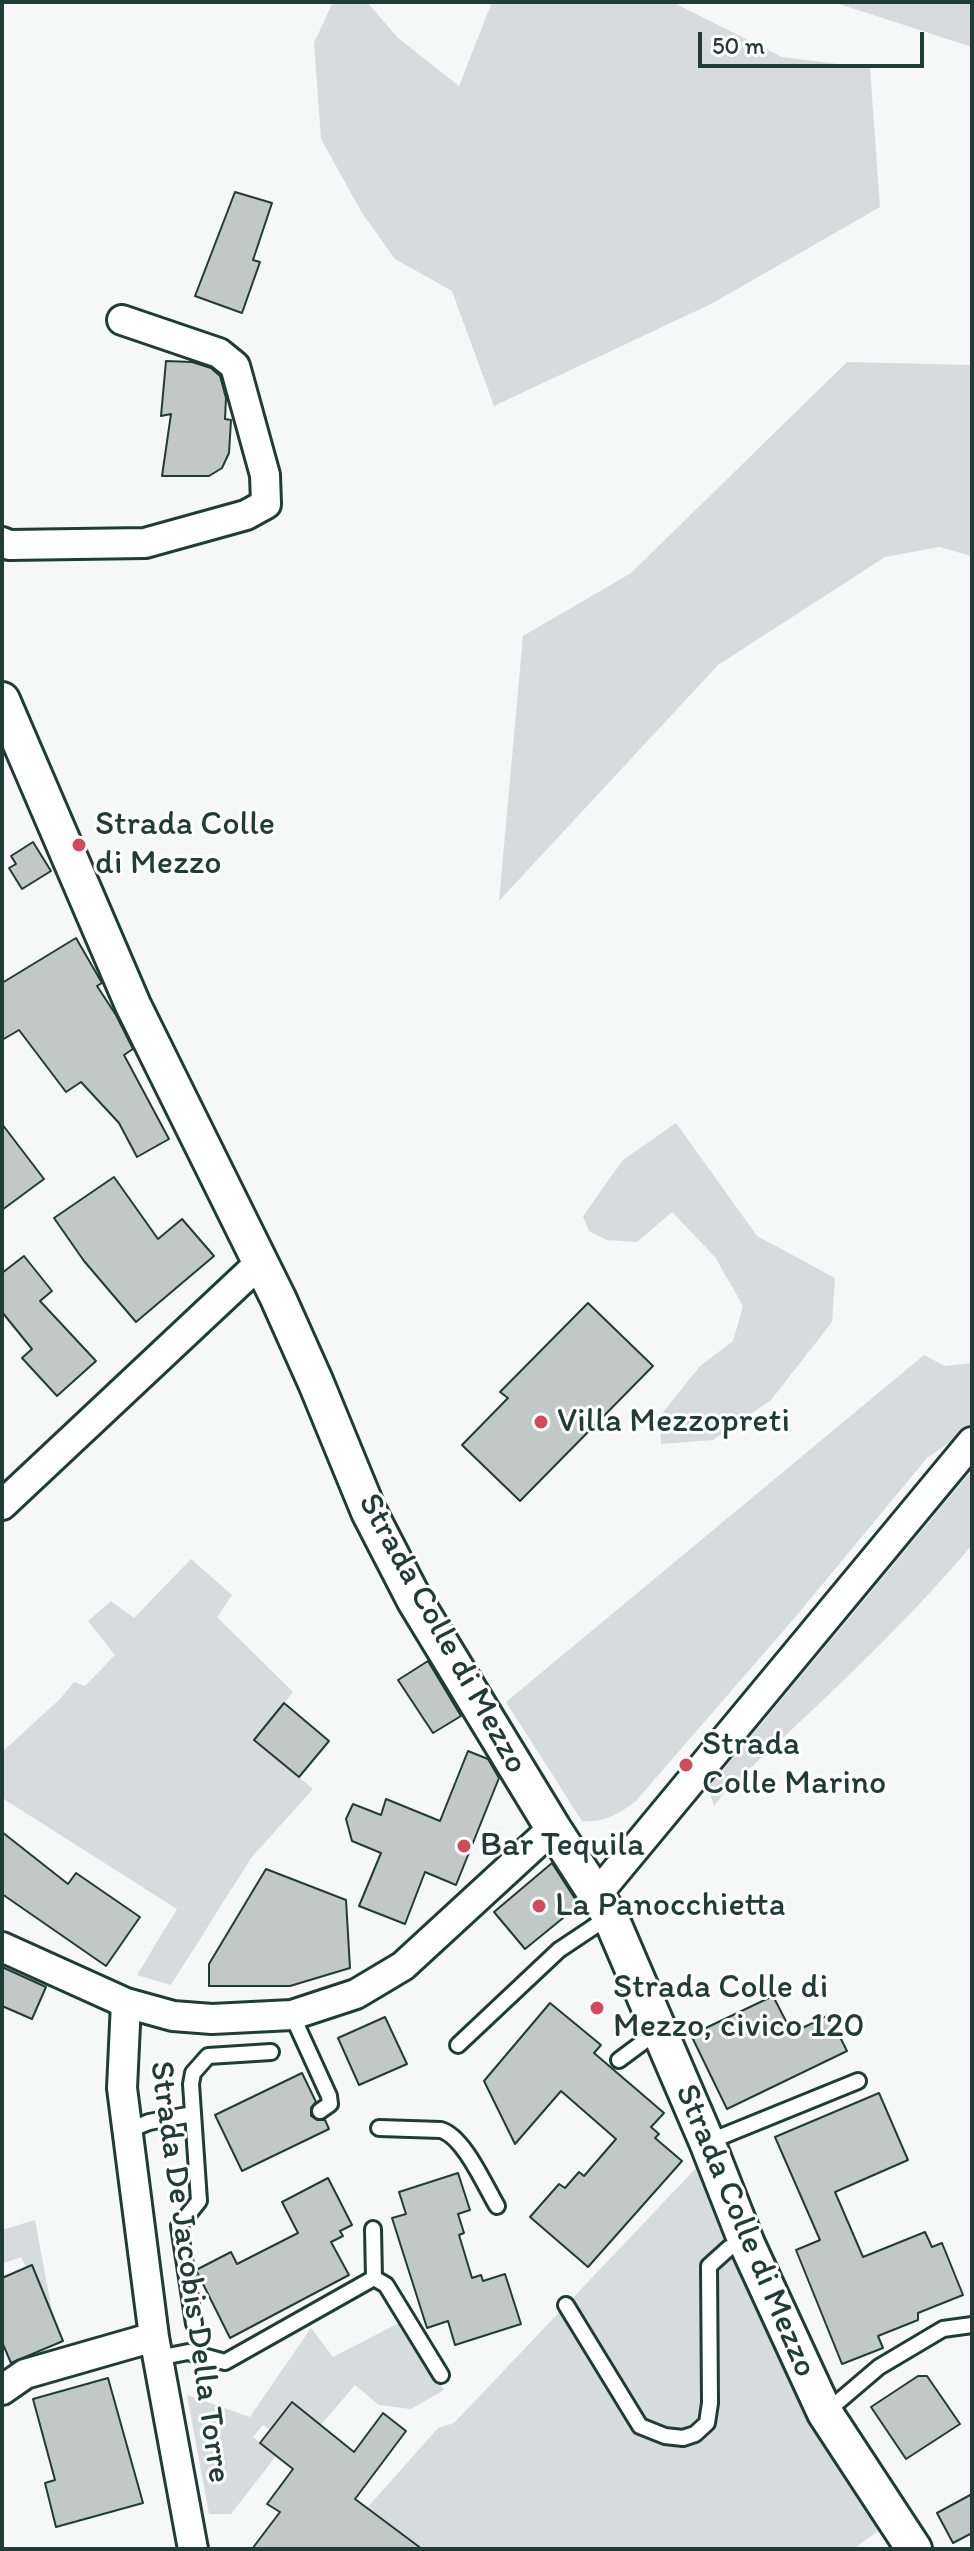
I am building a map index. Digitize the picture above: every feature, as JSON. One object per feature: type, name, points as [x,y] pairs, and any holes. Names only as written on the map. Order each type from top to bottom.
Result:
[{"type":"street","points":[[2,542],[9,545],[145,543],[246,515],[266,504],[265,475],[235,366],[219,353],[122,320]]},
{"type":"street","name":"Strada Colle di Mezzo","points":[[2,700],[133,1005],[261,1262],[316,1383],[369,1512],[415,1601],[553,1828],[604,1904],[707,2142],[747,2244],[825,2413],[914,2549]]},
{"type":"street","points":[[2,1505],[261,1262]]},
{"type":"street","points":[[604,1904],[972,1442]]},
{"type":"street","points":[[2,1947],[126,2003],[173,2016],[212,2019],[292,2015],[356,1994],[403,1966],[553,1828]]},
{"type":"street","name":"Strada De Jacobis Della Torre","points":[[126,2003],[122,2088],[147,2347],[193,2549]]},
{"type":"street","points":[[2,2390],[25,2374],[147,2347]]},
{"type":"lane","points":[[458,2045],[604,1904]]},
{"type":"lane","points":[[292,2015],[329,2096],[330,2104],[320,2111]]},
{"type":"lane","points":[[619,2060],[658,2031]]},
{"type":"lane","points":[[194,2324],[179,2226],[199,2201],[193,2073],[208,2056],[271,2052]]},
{"type":"lane","points":[[707,2142],[858,2081]]},
{"type":"lane","points":[[127,2131],[149,2122],[193,2114]]},
{"type":"lane","points":[[379,2128],[449,2132],[460,2144],[497,2206]]},
{"type":"lane","points":[[373,2229],[374,2278]]},
{"type":"lane","points":[[566,2305],[640,2426],[665,2436],[683,2438],[695,2434],[707,2423],[710,2403],[709,2266],[729,2248],[747,2244]]},
{"type":"lane","points":[[147,2347],[188,2352],[225,2362],[374,2278]]},
{"type":"lane","points":[[374,2278],[386,2285],[441,2375]]},
{"type":"lane","points":[[825,2413],[879,2367],[943,2329],[972,2325]]},
{"type":"shaded area","points":[[333,2],[367,2],[398,38],[459,86],[492,2],[672,2],[782,57],[870,68],[880,207],[711,304],[494,406],[452,291],[395,259],[362,213],[321,139],[314,43]]},
{"type":"shaded area","points":[[833,2],[972,2],[972,47]]},
{"type":"shaded area","points":[[847,362],[972,365],[972,556],[939,547],[885,557],[718,665],[499,901],[523,636],[631,573]]},
{"type":"shaded area","points":[[676,1123],[757,1236],[835,1278],[832,1322],[771,1400],[713,1440],[661,1444],[660,1416],[700,1366],[733,1341],[743,1306],[715,1257],[672,1212],[637,1242],[607,1240],[589,1231],[583,1216],[623,1160]]},
{"type":"shaded area","points":[[924,1355],[945,1366],[972,1363],[972,1427],[927,1458],[797,1615],[635,1802],[610,1817],[582,1821],[506,1702]]},
{"type":"shaded area","points":[[972,1470],[972,1545],[883,1641],[714,1806],[708,1788]]},
{"type":"shaded area","points":[[191,1559],[232,1595],[217,1617],[293,1692],[254,1740],[313,1789],[251,1858],[171,1985],[137,1975],[177,1909],[2,1798],[2,1752],[60,1699],[74,1682],[85,1686],[115,1655],[88,1621],[111,1601],[134,1618]]},
{"type":"shaded area","points":[[698,2166],[826,2450],[885,2526],[853,2549],[422,2549],[367,2508],[438,2428],[454,2423]]},
{"type":"shaded area","points":[[35,2220],[53,2316],[32,2266],[26,2267],[21,2257],[2,2264],[2,2230]]},
{"type":"shaded area","points":[[399,2323],[444,2390],[411,2409],[379,2405],[355,2385],[321,2425],[292,2403],[270,2430],[263,2425],[253,2437],[276,2456],[231,2514],[209,2514],[187,2395],[250,2417],[311,2328],[333,2357]]},
{"type":"building","points":[[235,192],[272,203],[253,260],[260,262],[242,313],[195,296]]},
{"type":"building","points":[[166,361],[192,362],[211,368],[220,376],[226,398],[225,419],[231,420],[229,453],[222,468],[209,476],[162,476],[171,414],[161,416]]},
{"type":"building","points":[[33,842],[51,871],[22,889],[9,868],[16,864],[11,856]]},
{"type":"building","points":[[76,938],[102,983],[97,986],[133,1049],[124,1055],[169,1139],[137,1157],[119,1123],[81,1082],[66,1092],[19,1030],[2,1040],[2,983]]},
{"type":"building","points":[[2,1124],[44,1179],[2,1210]]},
{"type":"building","points":[[114,1177],[158,1239],[182,1219],[214,1256],[136,1322],[84,1261],[54,1218]]},
{"type":"building","points":[[24,1256],[52,1291],[40,1301],[96,1361],[57,1396],[22,1358],[32,1349],[2,1312],[2,1273]]},
{"type":"building","name":"Villa Mezzopreti","points":[[588,1303],[653,1366],[520,1501],[462,1445],[508,1398],[500,1392]]},
{"type":"building","points":[[428,1661],[461,1716],[433,1733],[398,1680]]},
{"type":"building","points":[[284,1703],[329,1741],[299,1777],[254,1740]]},
{"type":"building","points":[[468,1751],[488,1759],[499,1778],[456,1885],[425,1872],[405,1924],[359,1906],[381,1853],[352,1841],[346,1819],[353,1804],[381,1815],[386,1799],[440,1821]]},
{"type":"building","points":[[2,1832],[68,1884],[76,1873],[140,1917],[106,1966],[2,1894]]},
{"type":"building","name":"La Panocchietta","points":[[552,1863],[579,1905],[525,1949],[494,1912]]},
{"type":"building","points":[[266,1869],[346,1900],[350,1968],[290,1986],[209,1986],[209,1964]]},
{"type":"building","points":[[2,1967],[46,1987],[32,2019],[2,2006]]},
{"type":"building","points":[[773,1996],[792,2033],[829,2015],[847,2051],[727,2109],[691,2035]]},
{"type":"building","points":[[550,2003],[601,2045],[594,2053],[664,2113],[651,2127],[659,2134],[655,2138],[682,2161],[588,2267],[530,2217],[559,2184],[565,2188],[579,2172],[584,2176],[616,2139],[561,2091],[515,2144],[484,2081]]},
{"type":"building","points":[[385,2017],[407,2064],[359,2085],[338,2038]]},
{"type":"building","points":[[302,2073],[316,2102],[311,2108],[311,2116],[325,2120],[329,2129],[242,2171],[215,2115]]},
{"type":"building","points":[[879,2093],[908,2160],[835,2192],[863,2257],[925,2232],[932,2247],[942,2243],[963,2295],[918,2313],[918,2320],[878,2336],[883,2348],[842,2364],[796,2250],[820,2240],[775,2137]]},
{"type":"building","points":[[458,2173],[470,2210],[458,2214],[464,2233],[459,2235],[472,2278],[481,2275],[483,2281],[505,2274],[521,2324],[455,2345],[448,2321],[427,2328],[392,2218],[406,2214],[399,2192]]},
{"type":"building","points":[[328,2178],[352,2225],[340,2231],[343,2236],[331,2242],[349,2275],[230,2338],[196,2270],[231,2252],[237,2264],[298,2233],[282,2202]]},
{"type":"building","points":[[32,2265],[63,2341],[11,2363],[2,2342],[2,2278]]},
{"type":"building","points":[[918,2376],[927,2376],[960,2424],[906,2459],[871,2407]]},
{"type":"building","points":[[108,2378],[143,2503],[56,2527],[45,2483],[55,2480],[33,2399]]},
{"type":"building","points":[[292,2402],[354,2452],[383,2413],[406,2431],[355,2499],[422,2549],[252,2549],[280,2512],[267,2504],[293,2469],[260,2443]]},
{"type":"building","points":[[972,2494],[972,2533],[953,2543],[937,2513]]},
{"type":"place","name":"Strada Colle di Mezzo","points":[[79,845]]},
{"type":"place","name":"Villa Mezzopreti","points":[[541,1422]]},
{"type":"place","name":"Strada Colle Marino","points":[[686,1765]]},
{"type":"place","name":"Bar Tequila","points":[[464,1846]]},
{"type":"place","name":"La Panocchietta","points":[[539,1906]]},
{"type":"place","name":"Strada Colle di Mezzo, civico 120","points":[[597,2008]]}]
